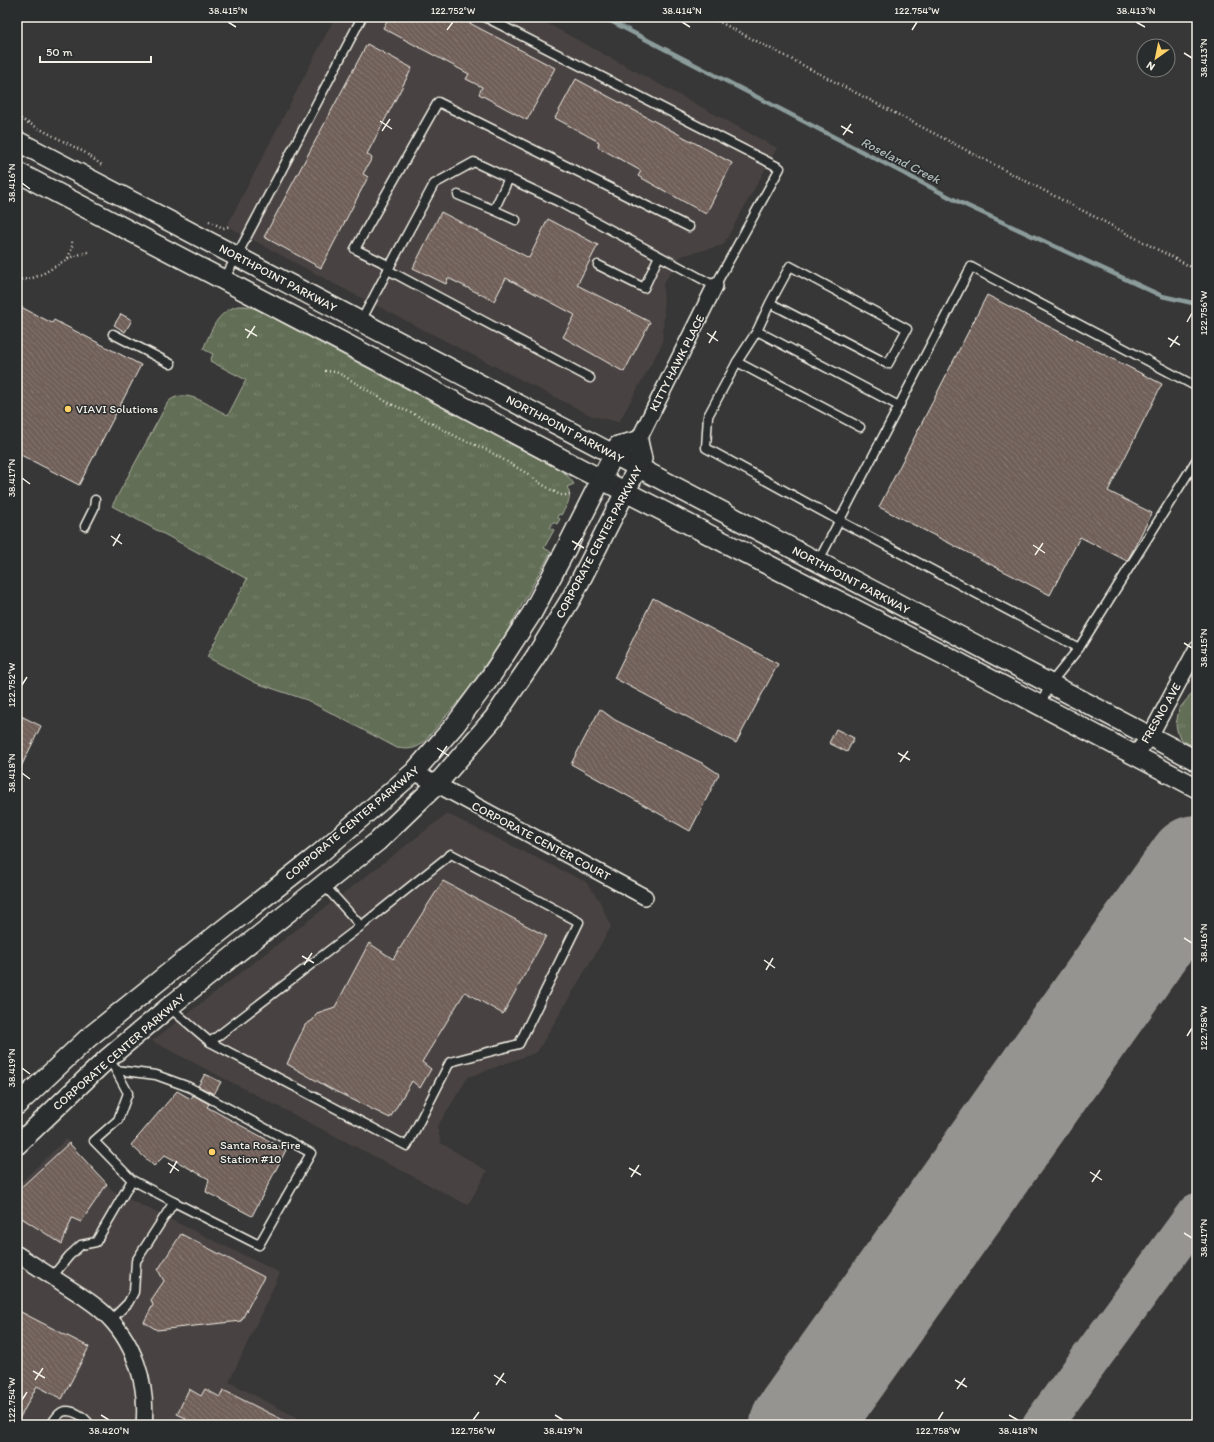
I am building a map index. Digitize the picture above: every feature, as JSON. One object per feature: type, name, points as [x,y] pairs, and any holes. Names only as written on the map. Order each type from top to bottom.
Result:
[{"type":"street","name":"NORTHPOINT PARKWAY","points":[[17,141],[1197,762]]},
{"type":"street","name":"NORTHPOINT PARKWAY","points":[[17,172],[601,479],[950,658],[1197,788]]},
{"type":"street","name":"KITTY HAWK PLACE","points":[[638,440],[715,286]]},
{"type":"street","name":"CORPORATE CENTER PARKWAY","points":[[17,1105],[88,1038],[200,947],[318,855],[414,772],[455,725],[485,685],[532,613],[618,446],[638,440],[642,459],[572,596],[536,656],[494,718],[436,785],[378,841],[168,1007],[111,1064],[17,1145]]},
{"type":"street","name":"FRESNO AVE","points":[[1135,755],[1150,736],[1197,648]]},
{"type":"street","name":"CORPORATE CENTER COURT","points":[[414,772],[645,897]]},
{"type":"street","points":[[17,1254],[94,1304],[111,1320],[129,1347],[138,1367],[143,1391],[144,1425]]},
{"type":"lane","points":[[224,280],[362,17]]},
{"type":"lane","points":[[361,321],[434,184],[474,162],[559,202],[715,286],[780,168],[485,17]]},
{"type":"lane","points":[[590,378],[355,249],[438,102],[689,227]]},
{"type":"lane","points":[[494,210],[509,178]]},
{"type":"lane","points":[[458,195],[516,220]]},
{"type":"lane","points":[[598,265],[644,288],[659,256]]},
{"type":"lane","points":[[770,304],[888,364],[908,329],[790,266],[770,304],[757,331],[737,362],[708,416],[706,448],[1079,648]]},
{"type":"lane","points":[[818,562],[971,268],[1197,387]]},
{"type":"lane","points":[[757,331],[899,406]]},
{"type":"lane","points":[[114,334],[171,364]]},
{"type":"lane","points":[[737,362],[860,428]]},
{"type":"lane","points":[[1040,706],[1050,684],[1079,648],[1197,459]]},
{"type":"lane","points":[[85,526],[94,508],[95,500]]},
{"type":"lane","points":[[168,1007],[210,1042],[407,1146],[450,1062],[519,1044],[579,922],[451,854],[210,1042]]},
{"type":"lane","points":[[323,884],[360,926]]},
{"type":"lane","points":[[111,1064],[156,1075],[189,1087],[311,1153],[259,1245],[132,1180],[94,1141],[118,1120],[128,1093],[111,1064]]},
{"type":"lane","points":[[52,1276],[69,1256],[81,1245],[96,1242],[132,1180]]},
{"type":"lane","points":[[111,1320],[128,1302],[134,1292],[136,1261],[174,1202]]},
{"type":"lane","points":[[51,1425],[58,1415],[67,1411],[78,1414],[88,1421],[90,1425]]},
{"type":"path","points":[[710,17],[1197,270]]},
{"type":"path","points":[[17,117],[84,152],[107,169]]},
{"type":"path","points":[[202,218],[223,228],[231,226]]},
{"type":"path","points":[[68,259],[72,248],[72,241]]},
{"type":"path","points":[[17,280],[30,279],[68,259],[88,252]]},
{"type":"path","points":[[325,371],[336,372],[387,402],[420,417],[461,439],[487,450],[560,495],[573,495]]},
{"type":"shaded area","points":[[335,17],[535,17],[777,148],[723,245],[681,256],[663,284],[664,314],[662,344],[619,422],[592,416],[346,290],[227,226]]},
{"type":"shaded area","points":[[447,814],[586,882],[599,900],[611,927],[537,1052],[468,1077],[437,1127],[441,1143],[487,1171],[468,1205],[152,1041]]},
{"type":"shaded area","points":[[66,1139],[114,1192],[280,1273],[229,1382],[311,1425],[17,1425],[17,1186]]},
{"type":"green space","points":[[238,306],[246,306],[256,309],[560,470],[567,475],[574,484],[567,487],[569,491],[568,501],[561,515],[559,514],[557,517],[560,519],[557,524],[553,522],[550,528],[554,530],[544,548],[551,552],[503,639],[468,690],[425,741],[416,747],[409,749],[397,748],[307,700],[256,683],[207,657],[247,579],[112,506],[168,402],[175,397],[190,397],[206,403],[228,415],[246,380],[210,361],[213,354],[203,349],[212,329],[220,317]]},
{"type":"green space","points":[[1197,687],[1197,748],[1182,740],[1178,734],[1176,725],[1179,709]]},
{"type":"building","points":[[389,17],[458,17],[555,68],[527,120],[479,94],[482,87],[466,79],[469,74],[383,28]]},
{"type":"building","points":[[367,44],[412,68],[367,154],[372,158],[363,174],[368,177],[321,268],[264,237]]},
{"type":"building","points":[[576,79],[732,163],[706,214],[638,176],[641,171],[598,147],[599,142],[555,118]]},
{"type":"building","points":[[441,212],[529,258],[548,219],[598,245],[577,285],[650,322],[624,372],[563,337],[575,315],[506,278],[494,301],[448,278],[446,284],[413,268]]},
{"type":"building","points":[[987,295],[1162,384],[1108,491],[1152,513],[1131,554],[1127,561],[1080,537],[1050,595],[879,507]]},
{"type":"building","name":"VIAVI Solutions","points":[[17,305],[52,323],[54,320],[141,365],[79,485],[17,453]]},
{"type":"building","points":[[121,314],[132,320],[125,332],[114,325]]},
{"type":"building","points":[[653,598],[778,664],[736,743],[614,678]]},
{"type":"building","points":[[600,709],[615,720],[704,764],[719,774],[690,831],[571,764]]},
{"type":"building","points":[[17,714],[41,726],[17,775]]},
{"type":"building","points":[[836,729],[854,738],[847,752],[829,743]]},
{"type":"building","points":[[443,881],[546,936],[503,1014],[465,992],[422,1062],[431,1069],[420,1088],[412,1081],[390,1118],[331,1089],[287,1064],[305,1025],[313,1020],[317,1013],[335,1007],[369,943],[393,959]]},
{"type":"building","points":[[205,1074],[221,1082],[214,1094],[198,1086]]},
{"type":"building","name":"Santa Rosa Fire Station #10","points":[[177,1091],[191,1099],[193,1095],[209,1104],[207,1107],[286,1150],[252,1216],[206,1192],[209,1179],[165,1155],[154,1166],[131,1145]]},
{"type":"building","points":[[69,1143],[107,1184],[81,1222],[72,1218],[62,1244],[17,1215],[17,1191]]},
{"type":"building","points":[[181,1234],[264,1277],[241,1321],[157,1330],[144,1322],[153,1305],[151,1300],[164,1281],[158,1270]]},
{"type":"building","points":[[17,1310],[89,1347],[62,1399],[37,1386],[17,1423]]},
{"type":"building","points":[[189,1389],[201,1396],[205,1389],[220,1397],[223,1390],[293,1425],[183,1425],[186,1418],[177,1414]]},
{"type":"waterway","name":"Roseland Creek","points":[[603,17],[959,202],[1162,296],[1197,304]]},
{"type":"taxiway","points":[[1042,1425],[1197,1213]]},
{"type":"runway","points":[[800,1425],[1197,865]]},
{"type":"place","name":"VIAVI Solutions","points":[[68,409]]},
{"type":"place","name":"Santa Rosa Fire Station #10","points":[[212,1152]]}]
